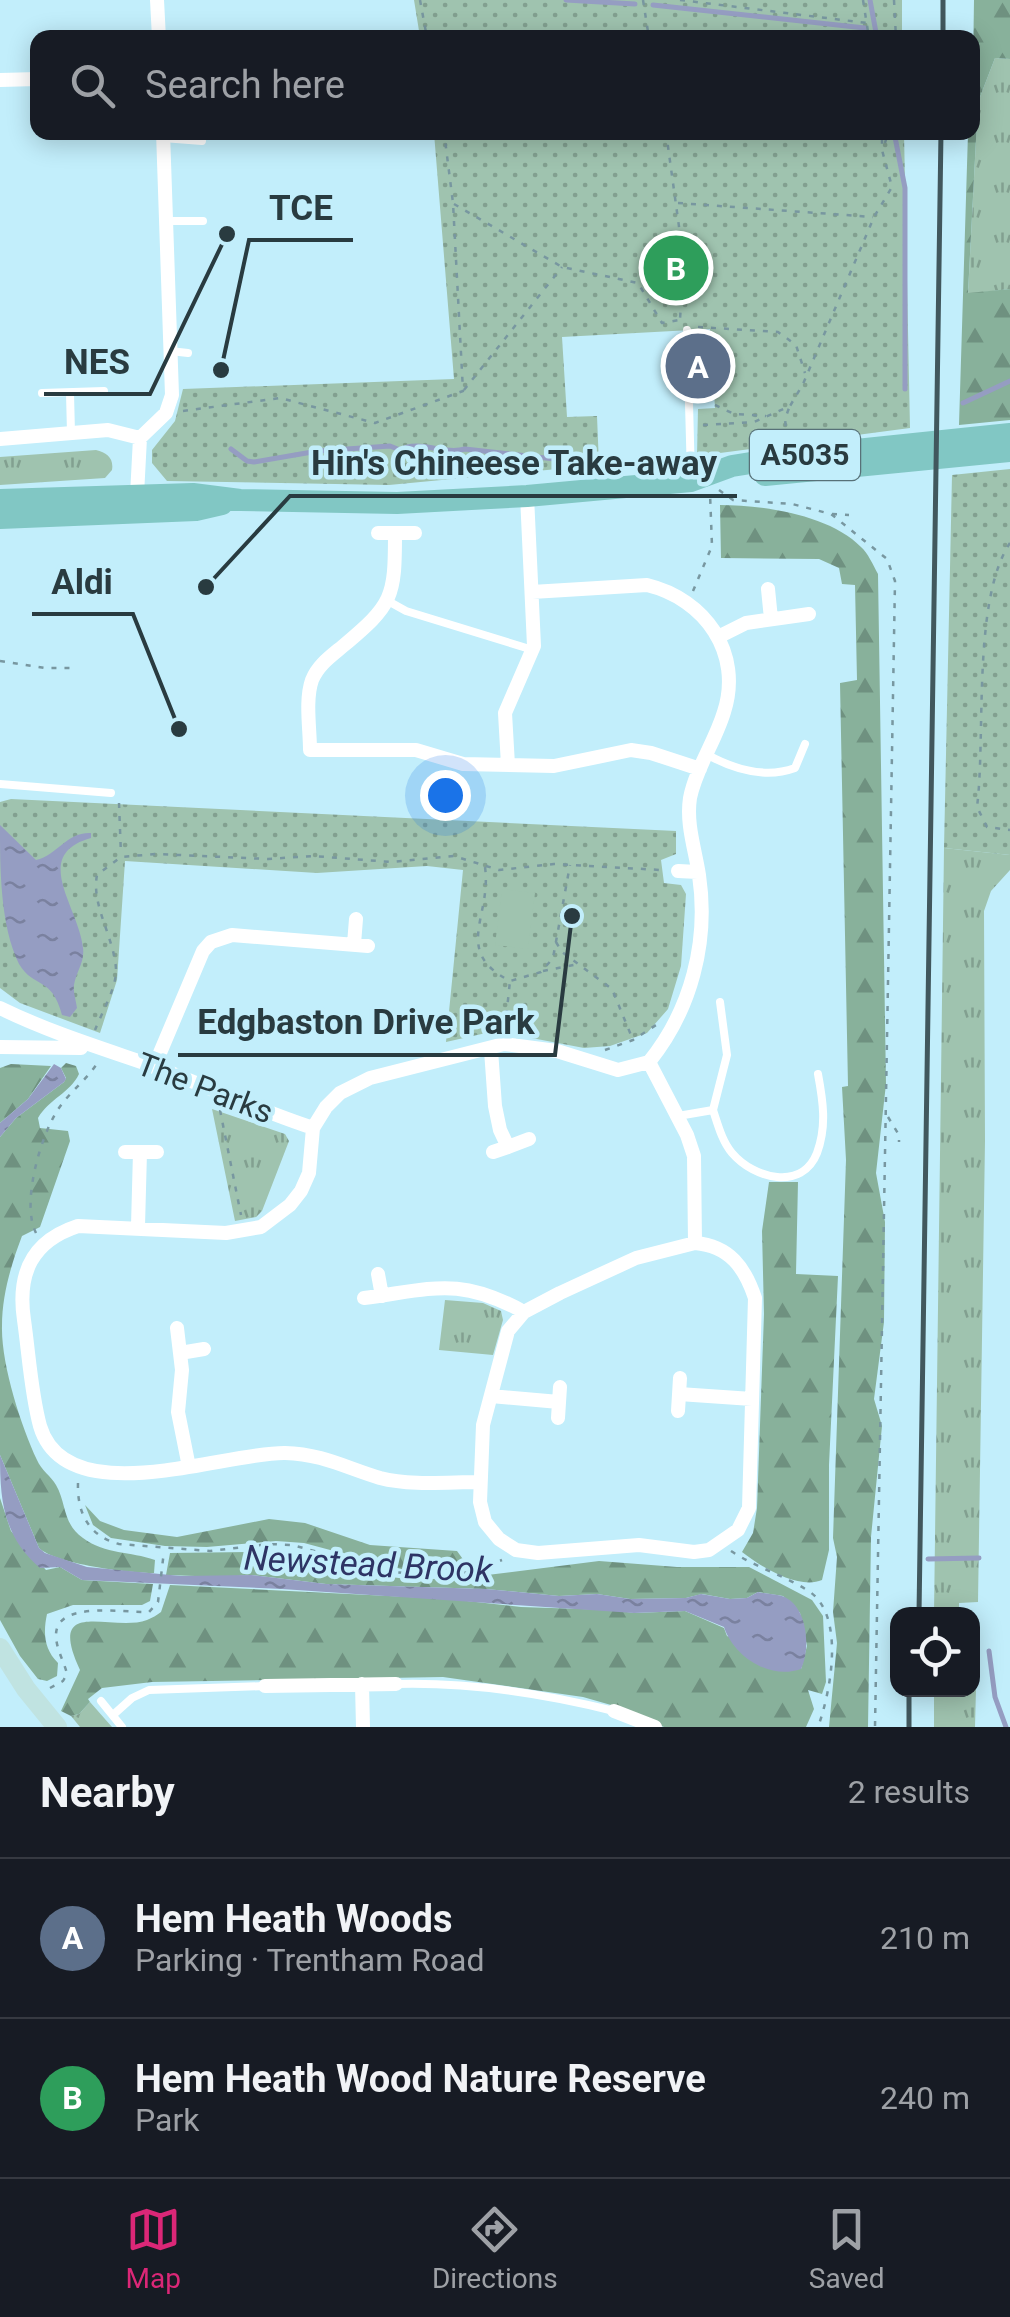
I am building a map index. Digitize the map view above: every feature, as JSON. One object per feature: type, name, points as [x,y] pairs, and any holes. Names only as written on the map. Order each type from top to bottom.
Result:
[{"type":"main road","name":"A5035","points":[[962,448],[1010,434]]},
{"type":"main road","name":"A5035","points":[[0,500],[193,494],[240,500],[397,503],[736,478],[962,448],[1010,451]]},
{"type":"main road","name":"A5035","points":[[700,479],[732,466],[788,457],[903,454]]},
{"type":"main road","name":"A5035","points":[[0,518],[196,510],[240,500]]},
{"type":"main road","points":[[0,1648],[57,1727]]},
{"type":"street","points":[[157,0],[159,30]]},
{"type":"street","points":[[0,80],[30,79]]},
{"type":"street","points":[[137,495],[140,438],[166,413],[172,396],[163,140]]},
{"type":"street","points":[[8,439],[108,430],[140,438]]},
{"type":"street","points":[[508,765],[506,713],[534,650],[526,496]]},
{"type":"street","points":[[378,533],[414,533]]},
{"type":"street","points":[[396,534],[395,582],[388,601],[372,622],[322,663],[313,676],[310,750],[416,750],[463,764],[554,766],[631,750],[700,770]]},
{"type":"street","points":[[479,1482],[382,1478],[316,1454],[291,1453],[110,1474],[79,1466],[56,1452],[40,1426],[22,1293],[26,1275],[42,1244],[56,1233],[78,1226],[226,1233],[245,1231],[274,1218],[301,1190],[308,1173],[312,1128],[326,1107],[354,1084],[498,1047],[543,1048],[618,1070],[649,1062],[671,1034],[684,1006],[701,932],[690,799],[724,714],[729,668],[712,625],[688,604],[662,589],[646,586],[532,592]]},
{"type":"street","points":[[768,589],[771,619]]},
{"type":"street","points":[[718,638],[746,622],[808,614]]},
{"type":"street","points":[[678,871],[698,872]]},
{"type":"street","points":[[154,1067],[198,961],[211,942],[232,935],[361,945],[356,919]]},
{"type":"street","name":"The Parks","points":[[0,1008],[97,1049],[312,1128]]},
{"type":"street","name":"The Parks","points":[[0,1047],[97,1049]]},
{"type":"street","points":[[498,1047],[495,1106],[500,1150],[529,1139]]},
{"type":"street","points":[[649,1062],[694,1156],[695,1243]]},
{"type":"street","points":[[138,1226],[132,1152],[157,1152]]},
{"type":"street","points":[[695,1243],[721,1250],[745,1268],[756,1298],[749,1508],[738,1530],[709,1550],[694,1552],[639,1544],[538,1553],[516,1550],[499,1539],[485,1522],[479,1482],[483,1425],[508,1331],[524,1312],[636,1258],[695,1243]]},
{"type":"street","points":[[378,1274],[382,1296]]},
{"type":"street","points":[[364,1298],[444,1286],[493,1295],[524,1312]]},
{"type":"street","points":[[177,1328],[178,1412],[188,1467]]},
{"type":"street","points":[[180,1353],[204,1349]]},
{"type":"street","points":[[678,1411],[679,1386],[752,1399]]},
{"type":"street","points":[[491,1396],[559,1402]]},
{"type":"street","points":[[362,1684],[363,1727]]},
{"type":"street","points":[[265,1686],[396,1684]]},
{"type":"street","points":[[614,1711],[654,1727]]},
{"type":"lane","points":[[196,140],[202,141]]},
{"type":"lane","points":[[166,221],[203,221]]},
{"type":"lane","points":[[687,330],[691,426],[700,479]]},
{"type":"lane","points":[[170,351],[188,354]]},
{"type":"lane","points":[[70,392],[71,433]]},
{"type":"lane","points":[[42,393],[104,392]]},
{"type":"lane","points":[[8,439],[16,422]]},
{"type":"lane","points":[[388,601],[406,611],[534,650]]},
{"type":"lane","points":[[706,754],[728,766],[754,772],[786,772],[796,768],[805,744]]},
{"type":"lane","points":[[0,784],[112,793]]},
{"type":"lane","points":[[720,1002],[727,1055],[712,1110],[721,1135],[742,1163],[765,1175],[798,1176],[816,1154],[823,1127],[818,1074]]},
{"type":"lane","points":[[678,1116],[712,1110]]},
{"type":"lane","points":[[396,1684],[442,1683],[512,1690],[614,1711]]},
{"type":"lane","points":[[112,1715],[149,1690],[265,1686]]},
{"type":"lane","points":[[101,1702],[122,1727]]},
{"type":"path","points":[[420,0],[426,30]]},
{"type":"path","points":[[643,0],[649,30]]},
{"type":"path","points":[[680,0],[866,23]]},
{"type":"path","points":[[862,0],[867,30]]},
{"type":"path","points":[[894,0],[896,30]]},
{"type":"path","points":[[445,140],[453,203],[463,391]]},
{"type":"path","points":[[667,140],[684,263],[682,326],[778,332],[796,345],[805,374]]},
{"type":"path","points":[[788,457],[786,420],[790,406],[874,216],[892,187],[882,150],[884,140]]},
{"type":"path","points":[[453,203],[562,267],[638,283],[662,323],[680,319]]},
{"type":"path","points":[[678,203],[874,216]]},
{"type":"path","points":[[166,413],[280,398],[375,423],[463,391],[562,267]]},
{"type":"path","points":[[715,405],[734,414],[768,416]]},
{"type":"path","points":[[691,426],[754,422],[790,406]]},
{"type":"path","points":[[700,479],[733,500],[792,504],[850,515]]},
{"type":"path","points":[[688,604],[712,546],[700,479]]},
{"type":"path","points":[[831,514],[887,559],[895,581],[875,1727]]},
{"type":"path","points":[[1010,543],[1001,556],[986,624],[977,807],[987,828],[1010,830]]},
{"type":"path","points":[[0,662],[76,668]]},
{"type":"path","points":[[112,793],[119,798],[121,857]]},
{"type":"path","points":[[42,1244],[32,1226],[32,1184],[48,1128],[58,1109],[87,1078],[97,1049],[116,973],[111,941],[94,887],[96,875],[121,857],[313,856],[391,862],[454,856],[510,870],[571,864],[678,871]]},
{"type":"path","points":[[541,972],[553,958],[571,864]]},
{"type":"path","points":[[485,865],[488,888],[476,938],[480,956],[496,974],[510,982],[581,964]]},
{"type":"path","points":[[555,941],[562,952],[612,989],[633,1040]]},
{"type":"path","points":[[498,1047],[510,982]]},
{"type":"path","points":[[580,1058],[633,1040],[659,1023]]},
{"type":"path","points":[[217,1094],[245,1231]]},
{"type":"path","points":[[888,1117],[900,1142]]},
{"type":"path","points":[[79,1466],[78,1506],[88,1525],[104,1540],[164,1550],[210,1552],[292,1545],[393,1572],[430,1574],[471,1572],[494,1566],[516,1550]]},
{"type":"path","points":[[723,1542],[754,1566],[808,1590],[827,1611],[831,1676],[828,1700],[818,1727]]},
{"type":"path","points":[[34,1700],[63,1682],[68,1674],[56,1639],[62,1617],[76,1612],[149,1612],[158,1602],[164,1550]]},
{"type":"green space","points":[[414,0],[902,0],[902,30],[419,30]]},
{"type":"green space","points":[[974,0],[1010,0],[1010,59],[995,58],[980,97],[980,30],[974,30]]},
{"type":"green space","points":[[995,58],[1010,59],[1010,289],[968,294],[976,140],[980,140],[980,97]]},
{"type":"green space","points":[[435,140],[904,140],[910,428],[697,456],[698,409],[715,408],[710,329],[562,337],[567,417],[597,416],[599,465],[389,485],[167,481],[152,463],[152,450],[175,421],[183,389],[454,379]]},
{"type":"green space","points":[[968,140],[976,140],[968,293],[1010,289],[1010,420],[959,425]]},
{"type":"green space","points":[[96,450],[112,462],[112,470],[105,478],[0,485],[0,457]]},
{"type":"green space","points":[[1010,469],[1010,855],[944,848],[952,475]]},
{"type":"green space","points":[[720,505],[775,510],[832,527],[864,550],[878,574],[886,1084],[876,1173],[885,1222],[884,1322],[874,1399],[882,1426],[871,1537],[868,1727],[829,1727],[837,1643],[833,1612],[837,1557],[833,1538],[846,1160],[842,1087],[848,1086],[840,683],[857,680],[855,585],[842,584],[839,568],[819,559],[721,558]]},
{"type":"green space","points":[[11,799],[676,831],[676,854],[661,860],[664,883],[681,885],[686,894],[681,966],[668,1009],[647,1033],[610,1046],[584,1048],[495,1031],[446,1042],[463,870],[427,866],[317,873],[125,861],[117,980],[100,1033],[20,1003],[0,988],[0,802]]},
{"type":"green space","points":[[944,848],[1010,855],[1010,870],[991,891],[984,911],[978,1602],[934,1607]]},
{"type":"green space","points":[[502,889],[535,893],[528,949],[495,945]]},
{"type":"green space","points":[[66,1063],[76,1066],[79,1074],[38,1118],[40,1128],[68,1131],[70,1141],[40,1227],[22,1236],[11,1269],[2,1314],[5,1358],[31,1446],[56,1485],[71,1526],[100,1547],[155,1560],[154,1573],[76,1563],[39,1548],[0,1455],[0,1137],[16,1118],[64,1082],[61,1068]]},
{"type":"green space","points":[[11,1064],[51,1066],[28,1099],[0,1123],[0,1068]]},
{"type":"green space","points":[[212,1109],[285,1134],[289,1141],[262,1211],[256,1217],[235,1221]]},
{"type":"green space","points":[[769,1182],[798,1182],[796,1274],[838,1276],[829,1550],[822,1580],[813,1582],[781,1575],[742,1552],[753,1533],[757,1508],[764,1314],[762,1231]]},
{"type":"green space","points":[[445,1300],[483,1303],[501,1311],[503,1320],[493,1355],[439,1350]]},
{"type":"green space","points":[[0,1498],[11,1531],[46,1570],[60,1567],[82,1580],[153,1584],[150,1601],[142,1605],[73,1605],[47,1614],[46,1640],[58,1663],[57,1676],[47,1681],[38,1679],[20,1656],[0,1620]]},
{"type":"green space","points":[[85,1505],[100,1521],[124,1530],[177,1537],[269,1519],[305,1523],[370,1545],[457,1551],[465,1562],[462,1569],[405,1570],[304,1543],[165,1546],[111,1538],[93,1525]]},
{"type":"green space","points":[[170,1553],[301,1556],[363,1573],[413,1580],[599,1561],[749,1567],[812,1600],[823,1616],[826,1682],[822,1694],[808,1690],[814,1709],[806,1727],[664,1727],[625,1709],[583,1697],[443,1677],[152,1682],[102,1688],[88,1699],[90,1702],[79,1714],[71,1716],[61,1711],[80,1670],[71,1647],[71,1632],[77,1625],[149,1619],[161,1612],[170,1585],[634,1613],[685,1611],[724,1628],[727,1636],[801,1669],[807,1646],[800,1613],[783,1596],[758,1592],[747,1598],[730,1599],[702,1594],[630,1599],[597,1594],[559,1596],[486,1589],[326,1584],[251,1575],[166,1575]]},
{"type":"green space","points":[[934,1697],[976,1697],[975,1727],[934,1727]]},
{"type":"green space","points":[[90,1702],[112,1727],[80,1727],[71,1716],[79,1714]]},
{"type":"water","points":[[0,825],[36,860],[75,836],[91,833],[91,838],[73,846],[63,857],[61,869],[83,948],[74,985],[77,1008],[70,1017],[62,1015],[48,988],[25,972],[13,949],[2,896]]},
{"type":"water","points":[[54,1064],[61,1068],[64,1082],[16,1118],[0,1137],[0,1123],[28,1099]]},
{"type":"water","points":[[0,1455],[39,1548],[87,1567],[181,1576],[251,1575],[326,1584],[486,1589],[559,1596],[597,1594],[630,1599],[701,1594],[730,1599],[747,1598],[758,1592],[782,1596],[797,1608],[805,1628],[804,1660],[801,1669],[789,1672],[766,1668],[736,1648],[724,1627],[685,1611],[634,1613],[82,1580],[60,1567],[40,1568],[18,1543],[3,1502]]},
{"type":"waterway","points":[[566,0],[635,4]]},
{"type":"waterway","points":[[870,0],[876,30]]},
{"type":"waterway","points":[[653,5],[865,28]]},
{"type":"waterway","points":[[896,140],[905,188],[905,389]]},
{"type":"waterway","points":[[963,403],[1010,381]]},
{"type":"waterway","points":[[231,449],[254,462],[318,451],[390,446],[400,450],[415,446],[590,463]]},
{"type":"waterway","name":"Newstead Brook","points":[[928,1559],[979,1558]]},
{"type":"waterway","name":"Newstead Brook","points":[[989,1651],[995,1697],[1006,1727]]},
{"type":"railway","points":[[943,0],[943,30]]},
{"type":"railway","points":[[919,1607],[941,140]]},
{"type":"railway","points":[[909,1697],[909,1727]]},
{"type":"place","name":"NES","points":[[227,234]]},
{"type":"place","name":"Hem Heath Wood Nature Reserve","points":[[676,268]]},
{"type":"place","name":"Hem Heath Woods","points":[[698,366]]},
{"type":"place","name":"TCE","points":[[221,370]]},
{"type":"place","name":"Hin's Chineese Take-away","points":[[206,587]]},
{"type":"place","name":"Aldi","points":[[179,729]]},
{"type":"place","name":"Edgbaston Drive Park","points":[[572,916]]}]
